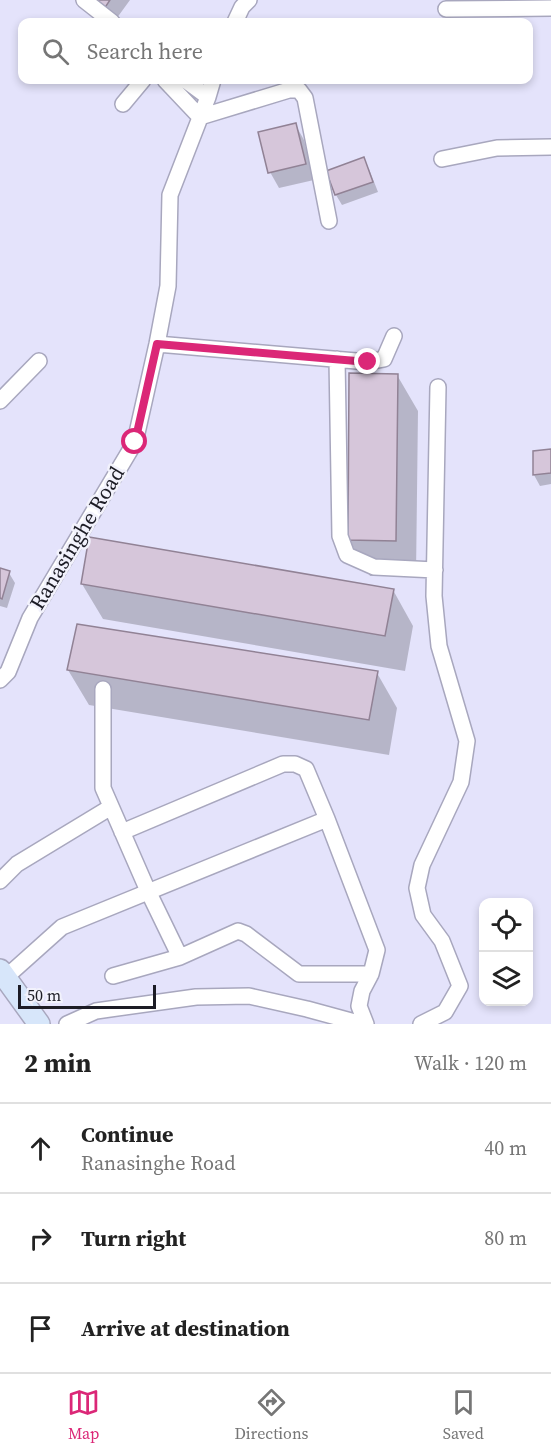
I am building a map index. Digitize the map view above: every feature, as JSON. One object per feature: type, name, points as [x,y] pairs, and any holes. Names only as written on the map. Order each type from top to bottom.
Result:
[{"type":"street","points":[[84,0],[107,18]]},
{"type":"street","points":[[238,18],[242,7],[249,0]]},
{"type":"street","points":[[446,9],[551,8]]},
{"type":"street","points":[[123,104],[140,84]]},
{"type":"street","points":[[169,84],[200,117],[289,90],[299,90],[305,98],[329,220]]},
{"type":"street","points":[[190,84],[208,97]]},
{"type":"street","name":"Ranasinghe Road","points":[[0,680],[8,672],[30,618],[135,442],[168,286],[170,195],[212,84]]},
{"type":"street","points":[[442,159],[497,148],[551,147]]},
{"type":"street","points":[[157,344],[368,362],[384,359],[394,336]]},
{"type":"street","points":[[338,359],[340,536],[347,555],[374,567],[435,570]]},
{"type":"street","points":[[0,401],[39,361]]},
{"type":"street","points":[[421,1024],[445,1012],[460,986],[442,940],[423,915],[417,888],[422,865],[460,782],[467,741],[439,646],[434,596],[438,387]]},
{"type":"street","points":[[103,689],[103,788],[180,957]]},
{"type":"street","points":[[122,832],[283,764],[295,764],[306,770],[377,950],[359,1006],[364,1024]]},
{"type":"street","points":[[0,880],[17,864],[111,807]]},
{"type":"street","points":[[39,1024],[3,974],[62,927],[327,819]]},
{"type":"street","points":[[113,976],[180,957],[238,931],[246,934],[299,974],[371,974]]},
{"type":"street","points":[[67,1024],[96,1011],[196,997],[249,996],[364,1024]]},
{"type":"building","points":[[88,0],[110,0],[102,12]]},
{"type":"building","points":[[296,123],[306,164],[268,173],[258,132]]},
{"type":"building","points":[[364,157],[373,182],[335,195],[326,171]]},
{"type":"building","points":[[349,373],[398,374],[396,541],[348,540]]},
{"type":"building","points":[[551,449],[551,473],[533,475],[533,451]]},
{"type":"building","points":[[89,537],[394,589],[385,636],[81,584]]},
{"type":"building","points":[[0,568],[10,571],[2,599],[0,598]]},
{"type":"building","points":[[77,624],[378,671],[369,720],[67,670]]},
{"type":"route","points":[[135,442],[157,344],[368,362]]}]
